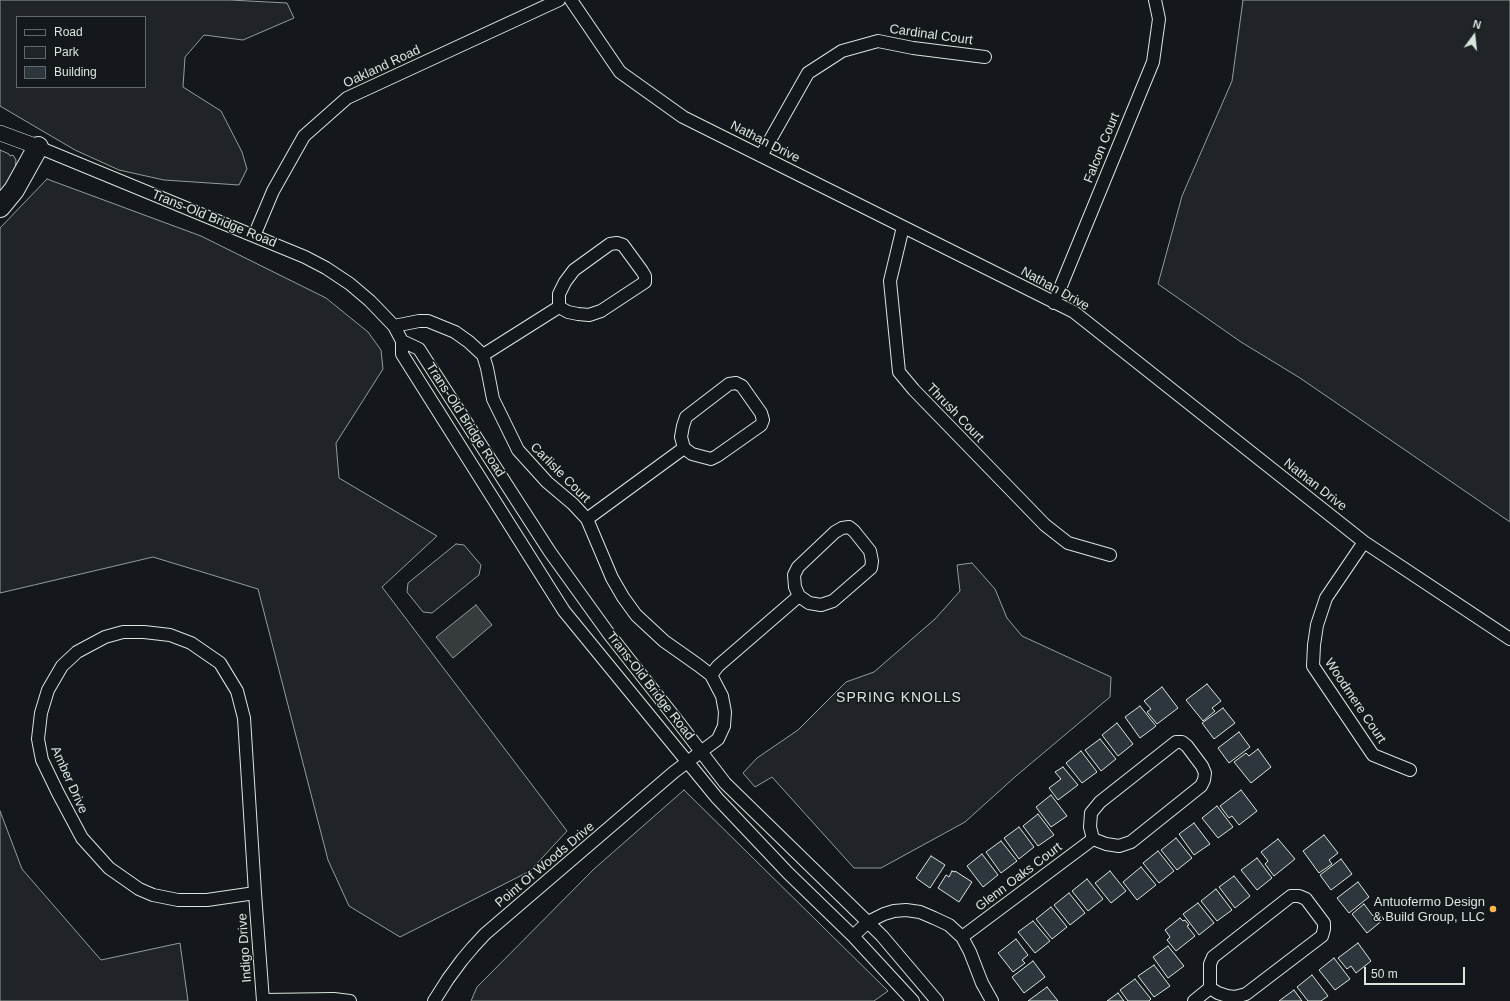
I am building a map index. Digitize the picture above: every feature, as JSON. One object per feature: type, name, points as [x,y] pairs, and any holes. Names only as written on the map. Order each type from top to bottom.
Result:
[{"type":"highway","points":[[0,207],[14,190],[42,149]]},
{"type":"street","name":"Oakland Road","points":[[254,236],[273,191],[304,136],[347,98],[559,0]]},
{"type":"street","name":"Nathan Drive","points":[[571,0],[620,72],[683,117],[1074,312],[1364,542],[1510,639]]},
{"type":"street","name":"Falcon Court","points":[[1054,303],[1153,62],[1159,19],[1155,0]]},
{"type":"street","name":"Cardinal Court","points":[[761,156],[808,73],[842,51],[878,41],[913,48],[985,57]]},
{"type":"street","name":"Trans-Old Bridge Road","points":[[0,133],[283,247],[326,268],[350,284],[370,301],[394,326],[402,341],[402,354],[564,611],[717,798],[752,836],[852,936],[913,1001]]},
{"type":"street","name":"Thrush Court","points":[[903,227],[890,281],[899,372],[914,390],[1045,525],[1068,543],[1110,555]]},
{"type":"street","points":[[617,243],[623,245],[645,276],[645,282],[639,287],[601,311],[589,315],[578,314],[568,312],[559,307],[559,294],[564,282],[574,270],[610,244],[617,243]]},
{"type":"street","points":[[394,326],[419,321],[428,321],[455,332],[483,355],[559,307]]},
{"type":"street","name":"Trans-Old Bridge Road","points":[[402,341],[418,349],[550,552],[609,634],[725,783],[882,936],[937,1001]]},
{"type":"street","name":"Carlisle Court","points":[[483,355],[493,399],[518,450],[547,482],[573,504],[587,519],[612,578],[623,597],[636,614],[664,641],[698,664],[711,675],[722,696],[725,712],[724,726],[718,739],[688,762]]},
{"type":"street","points":[[736,383],[742,386],[761,413],[763,420],[762,425],[711,459],[692,454],[684,448],[681,437],[686,417],[729,384],[736,383]]},
{"type":"street","name":"Carlisle Court","points":[[587,519],[684,448]]},
{"type":"street","points":[[849,526],[870,551],[872,561],[871,568],[833,601],[821,604],[809,603],[799,596],[795,587],[794,575],[798,567],[835,532],[849,526]]},
{"type":"street","name":"Woodmere Court","points":[[1364,542],[1326,598],[1317,625],[1313,666],[1373,755],[1410,770]]},
{"type":"street","points":[[711,675],[718,666],[799,596]]},
{"type":"street","name":"Amber Drive","points":[[123,632],[144,632],[170,635],[191,643],[220,663],[237,691],[244,718],[256,893],[207,900],[178,900],[153,895],[139,889],[109,868],[82,838],[42,760],[38,740],[41,713],[48,690],[62,666],[77,652],[105,636],[123,632]]},
{"type":"street","points":[[1176,742],[1182,742],[1187,746],[1202,766],[1205,773],[1201,786],[1131,842],[1119,846],[1106,844],[1093,839],[1090,827],[1091,813],[1100,802],[1176,742]]},
{"type":"street","name":"Point Of Woods Drive","points":[[434,1001],[462,960],[485,934],[674,772],[688,762]]},
{"type":"street","name":"Glenn Oaks Court","points":[[962,937],[1093,839]]},
{"type":"street","name":"Indigo Drive","points":[[256,893],[263,1001]]},
{"type":"street","points":[[1291,896],[1299,896],[1306,899],[1324,923],[1322,936],[1246,994],[1235,997],[1227,996],[1210,988],[1210,964],[1213,957],[1291,896]]},
{"type":"street","points":[[852,936],[868,922],[884,914],[906,910],[920,912],[939,920],[949,925],[962,937],[992,1001]]},
{"type":"street","points":[[1194,1001],[1210,988]]},
{"type":"street","points":[[263,1001],[334,999],[350,1001]]},
{"type":"green space","points":[[0,0],[230,0],[287,3],[294,18],[243,40],[204,35],[185,57],[183,87],[221,111],[242,152],[247,169],[239,185],[164,180],[119,170],[75,150],[0,106]]},
{"type":"green space","points":[[1243,0],[1510,0],[1510,522],[1300,378],[1241,342],[1158,284],[1182,196],[1232,81]]},
{"type":"green space","points":[[0,150],[9,154],[10,156],[13,155],[16,160],[15,170],[0,193]]},
{"type":"green space","points":[[47,179],[201,236],[326,298],[368,332],[381,350],[383,369],[336,443],[339,478],[437,536],[382,587],[567,831],[530,871],[400,937],[349,906],[328,860],[258,589],[153,557],[0,593],[0,228]]},
{"type":"green space","points":[[456,544],[464,545],[481,565],[479,575],[432,613],[423,612],[407,592],[408,583]]},
{"type":"green space","points":[[972,563],[995,589],[1007,618],[1022,636],[1111,677],[1110,697],[1016,776],[965,822],[881,868],[854,868],[772,777],[755,787],[743,773],[757,758],[798,730],[846,682],[874,672],[935,619],[960,591],[957,565]]},
{"type":"green space","points":[[684,790],[888,991],[874,1001],[471,1001],[477,987],[594,869]]},
{"type":"green space","points":[[0,811],[22,869],[101,960],[180,943],[188,1001],[0,1001]]},
{"type":"shaded area","points":[[476,605],[492,625],[453,658],[436,637]]},
{"type":"building","points":[[1207,684],[1221,701],[1212,708],[1215,711],[1203,721],[1186,700]]},
{"type":"building","points":[[1162,687],[1178,708],[1157,724],[1147,712],[1151,709],[1144,701]]},
{"type":"building","points":[[1140,706],[1156,726],[1140,738],[1125,717]]},
{"type":"building","points":[[1223,708],[1235,723],[1214,739],[1202,723]]},
{"type":"building","points":[[1117,723],[1133,744],[1118,756],[1102,735]]},
{"type":"building","points":[[1239,732],[1250,747],[1229,763],[1218,748]]},
{"type":"building","points":[[1100,739],[1116,759],[1101,771],[1085,750]]},
{"type":"building","points":[[1258,749],[1271,767],[1251,783],[1234,762],[1246,753],[1249,756]]},
{"type":"building","points":[[1081,751],[1097,772],[1082,783],[1066,763]]},
{"type":"building","points":[[1063,767],[1078,785],[1058,800],[1049,788],[1061,779],[1055,772]]},
{"type":"building","points":[[1241,790],[1257,811],[1239,825],[1232,816],[1229,818],[1220,806]]},
{"type":"building","points":[[1051,795],[1067,816],[1051,827],[1036,807]]},
{"type":"building","points":[[1217,806],[1233,827],[1218,838],[1202,818]]},
{"type":"building","points":[[1038,814],[1054,835],[1038,846],[1023,826]]},
{"type":"building","points":[[1194,823],[1210,844],[1194,855],[1179,834]]},
{"type":"building","points":[[1019,827],[1034,847],[1019,859],[1004,838]]},
{"type":"building","points":[[1324,835],[1338,853],[1329,860],[1332,864],[1319,873],[1303,851]]},
{"type":"building","points":[[1176,838],[1192,858],[1177,870],[1161,850]]},
{"type":"building","points":[[1278,839],[1295,859],[1274,876],[1265,864],[1268,861],[1261,852]]},
{"type":"building","points":[[1001,841],[1017,861],[1001,873],[986,852]]},
{"type":"building","points":[[1158,851],[1174,871],[1159,883],[1143,863]]},
{"type":"building","points":[[982,854],[998,875],[983,887],[967,866]]},
{"type":"building","points":[[931,856],[945,865],[930,888],[916,878]]},
{"type":"building","points":[[1257,858],[1272,878],[1257,890],[1241,870]]},
{"type":"building","points":[[1341,859],[1352,874],[1331,890],[1320,875]]},
{"type":"building","points":[[1141,867],[1156,885],[1137,900],[1123,882]]},
{"type":"building","points":[[952,871],[955,871],[972,882],[959,902],[938,888],[946,875],[949,877]]},
{"type":"building","points":[[1110,871],[1126,891],[1111,903],[1095,883]]},
{"type":"building","points":[[1234,876],[1250,896],[1235,908],[1219,887]]},
{"type":"building","points":[[1087,879],[1103,899],[1088,911],[1072,891]]},
{"type":"building","points":[[1358,882],[1369,897],[1349,913],[1337,898]]},
{"type":"building","points":[[1216,889],[1232,910],[1217,921],[1201,901]]},
{"type":"building","points":[[1069,893],[1085,913],[1070,925],[1054,905]]},
{"type":"building","points":[[1198,903],[1214,923],[1199,935],[1183,914]]},
{"type":"building","points":[[1364,904],[1373,916],[1378,912],[1384,919],[1367,933],[1352,914]]},
{"type":"building","points":[[1051,907],[1067,927],[1052,939],[1036,919]]},
{"type":"building","points":[[1180,918],[1183,921],[1185,920],[1189,925],[1187,926],[1195,936],[1176,951],[1167,940],[1170,937],[1165,930]]},
{"type":"building","points":[[1033,921],[1050,941],[1035,953],[1018,932]]},
{"type":"building","points":[[1016,939],[1028,955],[1022,960],[1025,963],[1013,972],[998,953]]},
{"type":"building","points":[[1358,943],[1371,961],[1356,973],[1351,966],[1347,969],[1338,958]]},
{"type":"building","points":[[1168,946],[1184,966],[1168,978],[1153,957]]},
{"type":"building","points":[[1334,958],[1350,979],[1335,990],[1319,970]]},
{"type":"building","points":[[1033,961],[1045,977],[1024,993],[1012,977]]},
{"type":"building","points":[[1154,965],[1170,986],[1154,997],[1138,976]]},
{"type":"building","points":[[1312,975],[1328,996],[1321,1001],[1308,1001],[1297,987]]},
{"type":"building","points":[[1135,979],[1151,999],[1149,1001],[1128,1001],[1120,990]]},
{"type":"building","points":[[1047,987],[1058,1001],[1028,1001]]},
{"type":"building","points":[[1294,990],[1302,1001],[1279,1001]]},
{"type":"building","points":[[1118,993],[1124,1001],[1107,1001]]},
{"type":"place","name":"Antuofermo Design & Build Group, LLC","points":[[1493,909]]},
{"type":"district","name":"SPRING KNOLLS","points":[[899,698]]}]
